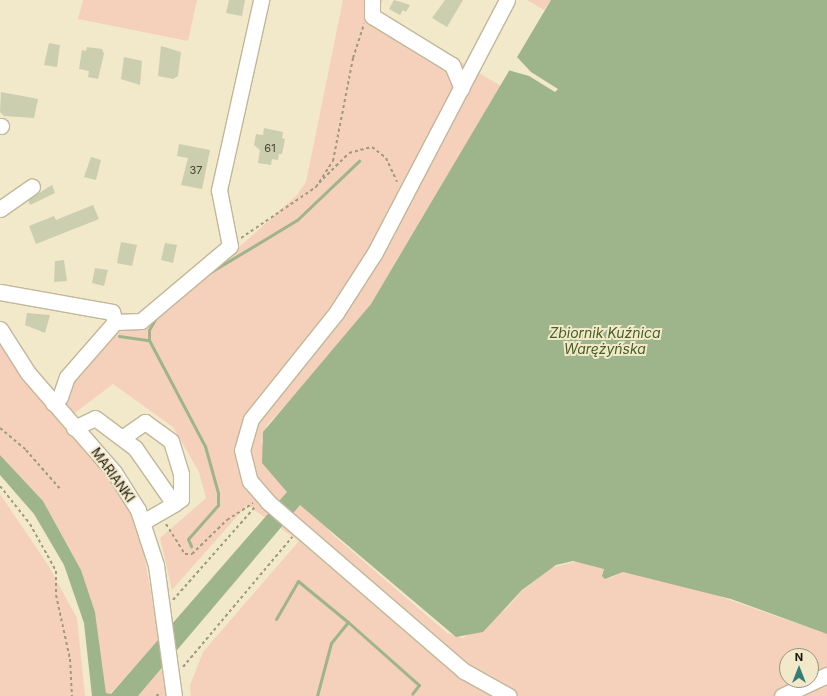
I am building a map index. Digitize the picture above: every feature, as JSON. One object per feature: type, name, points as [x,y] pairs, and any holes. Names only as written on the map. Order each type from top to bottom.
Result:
[{"type":"street","points":[[53,403],[60,397],[67,377],[115,322],[141,321],[230,246],[219,190],[261,0]]},
{"type":"street","points":[[507,0],[402,200],[339,310],[247,425],[243,443],[245,468],[254,486],[269,503],[464,671],[509,696]]},
{"type":"street","points":[[371,5],[375,19],[452,65],[462,88]]},
{"type":"street","points":[[0,209],[32,187]]},
{"type":"street","points":[[0,292],[112,312],[115,322]]},
{"type":"street","name":"MARIANKI","points":[[0,329],[28,373],[121,482],[143,522],[156,565],[164,626],[176,668],[174,696]]},
{"type":"street","points":[[74,428],[95,418],[122,438],[134,448],[174,504]]},
{"type":"street","points":[[122,438],[145,422],[171,441],[181,474],[181,499],[160,514],[143,522]]},
{"type":"street","points":[[782,696],[827,675]]},
{"type":"path","points":[[316,187],[333,161],[353,58],[371,5]]},
{"type":"path","points":[[230,246],[316,187],[349,153],[372,146],[386,158],[402,200]]},
{"type":"path","points":[[0,428],[26,450],[61,490]]},
{"type":"path","points":[[0,486],[30,524],[56,571],[56,595],[70,659],[72,696]]},
{"type":"path","points":[[160,514],[185,554],[192,554],[242,507],[259,504],[176,599],[168,601]]},
{"type":"path","points":[[176,668],[187,661],[296,526]]},
{"type":"shaded area","points":[[83,0],[197,0],[188,41],[78,19]]},
{"type":"shaded area","points":[[343,0],[383,0],[376,11],[501,86],[371,304],[328,359],[267,425],[261,442],[332,534],[447,633],[463,638],[505,610],[522,591],[551,568],[578,561],[604,569],[602,574],[610,578],[623,572],[710,593],[827,634],[827,696],[191,696],[190,685],[203,652],[299,541],[247,505],[172,590],[160,538],[206,498],[199,472],[173,427],[113,384],[72,415],[54,394],[117,332],[154,315],[237,249],[296,196],[306,182]]},
{"type":"shaded area","points":[[527,0],[551,0],[544,10]]},
{"type":"shaded area","points":[[0,342],[37,395],[112,483],[127,505],[143,548],[159,639],[110,694],[106,693],[95,612],[81,570],[43,501],[0,455]]},
{"type":"shaded area","points":[[0,494],[48,565],[77,618],[85,696],[0,696]]},
{"type":"shaded area","points":[[163,667],[169,696],[138,696]]},
{"type":"water","name":"Zbiornik Kuźnica Warężyńska","points":[[551,0],[827,0],[827,634],[731,599],[623,572],[605,579],[602,576],[604,569],[573,561],[556,565],[522,590],[483,632],[456,637],[300,505],[138,696],[92,696],[84,623],[64,565],[34,514],[0,475],[0,455],[43,501],[81,570],[95,612],[106,693],[111,694],[287,492],[262,463],[263,432],[371,304]]},
{"type":"pier","points":[[516,56],[531,72],[558,89],[555,92],[529,76],[508,70]]},
{"type":"building","points":[[229,0],[245,0],[242,16],[226,13]]},
{"type":"building","points":[[394,0],[410,5],[406,12],[403,10],[400,15],[389,9]]},
{"type":"building","points":[[445,0],[463,0],[447,27],[432,18]]},
{"type":"building","points":[[49,43],[60,45],[57,67],[44,65]]},
{"type":"building","points":[[161,46],[181,52],[178,76],[173,79],[158,76]]},
{"type":"building","points":[[87,47],[102,49],[104,54],[98,79],[88,77],[89,71],[79,69],[82,50],[86,51]]},
{"type":"building","points":[[124,57],[142,61],[140,85],[121,79]]},
{"type":"building","points":[[1,92],[38,99],[34,118],[4,116],[0,112]]},
{"type":"building","points":[[264,128],[283,132],[282,138],[285,139],[282,154],[279,154],[278,160],[272,159],[271,165],[258,163],[260,150],[254,145],[256,134],[263,135]]},
{"type":"building","points":[[179,144],[210,150],[202,189],[181,185],[188,158],[177,156]]},
{"type":"building","points":[[91,157],[101,160],[96,180],[84,177]]},
{"type":"building","points":[[52,185],[55,193],[30,205],[28,200]]},
{"type":"building","points":[[93,205],[99,219],[36,244],[29,226],[54,216],[56,220]]},
{"type":"building","points":[[121,242],[137,245],[132,266],[117,263]]},
{"type":"building","points":[[165,243],[177,245],[173,263],[161,260]]},
{"type":"building","points":[[64,260],[67,281],[54,282],[55,261]]},
{"type":"building","points":[[95,268],[108,270],[104,286],[92,283]]},
{"type":"building","points":[[27,313],[50,315],[45,333],[25,325]]},
{"type":"waterway","points":[[209,273],[297,220],[359,161]]},
{"type":"waterway","points":[[157,316],[149,330],[149,340],[205,446],[218,493],[218,505],[188,539],[191,546]]},
{"type":"waterway","points":[[119,336],[149,340]]},
{"type":"waterway","points":[[276,619],[298,581],[348,622],[331,643],[317,696]]},
{"type":"waterway","points":[[348,622],[419,685],[412,694]]}]
